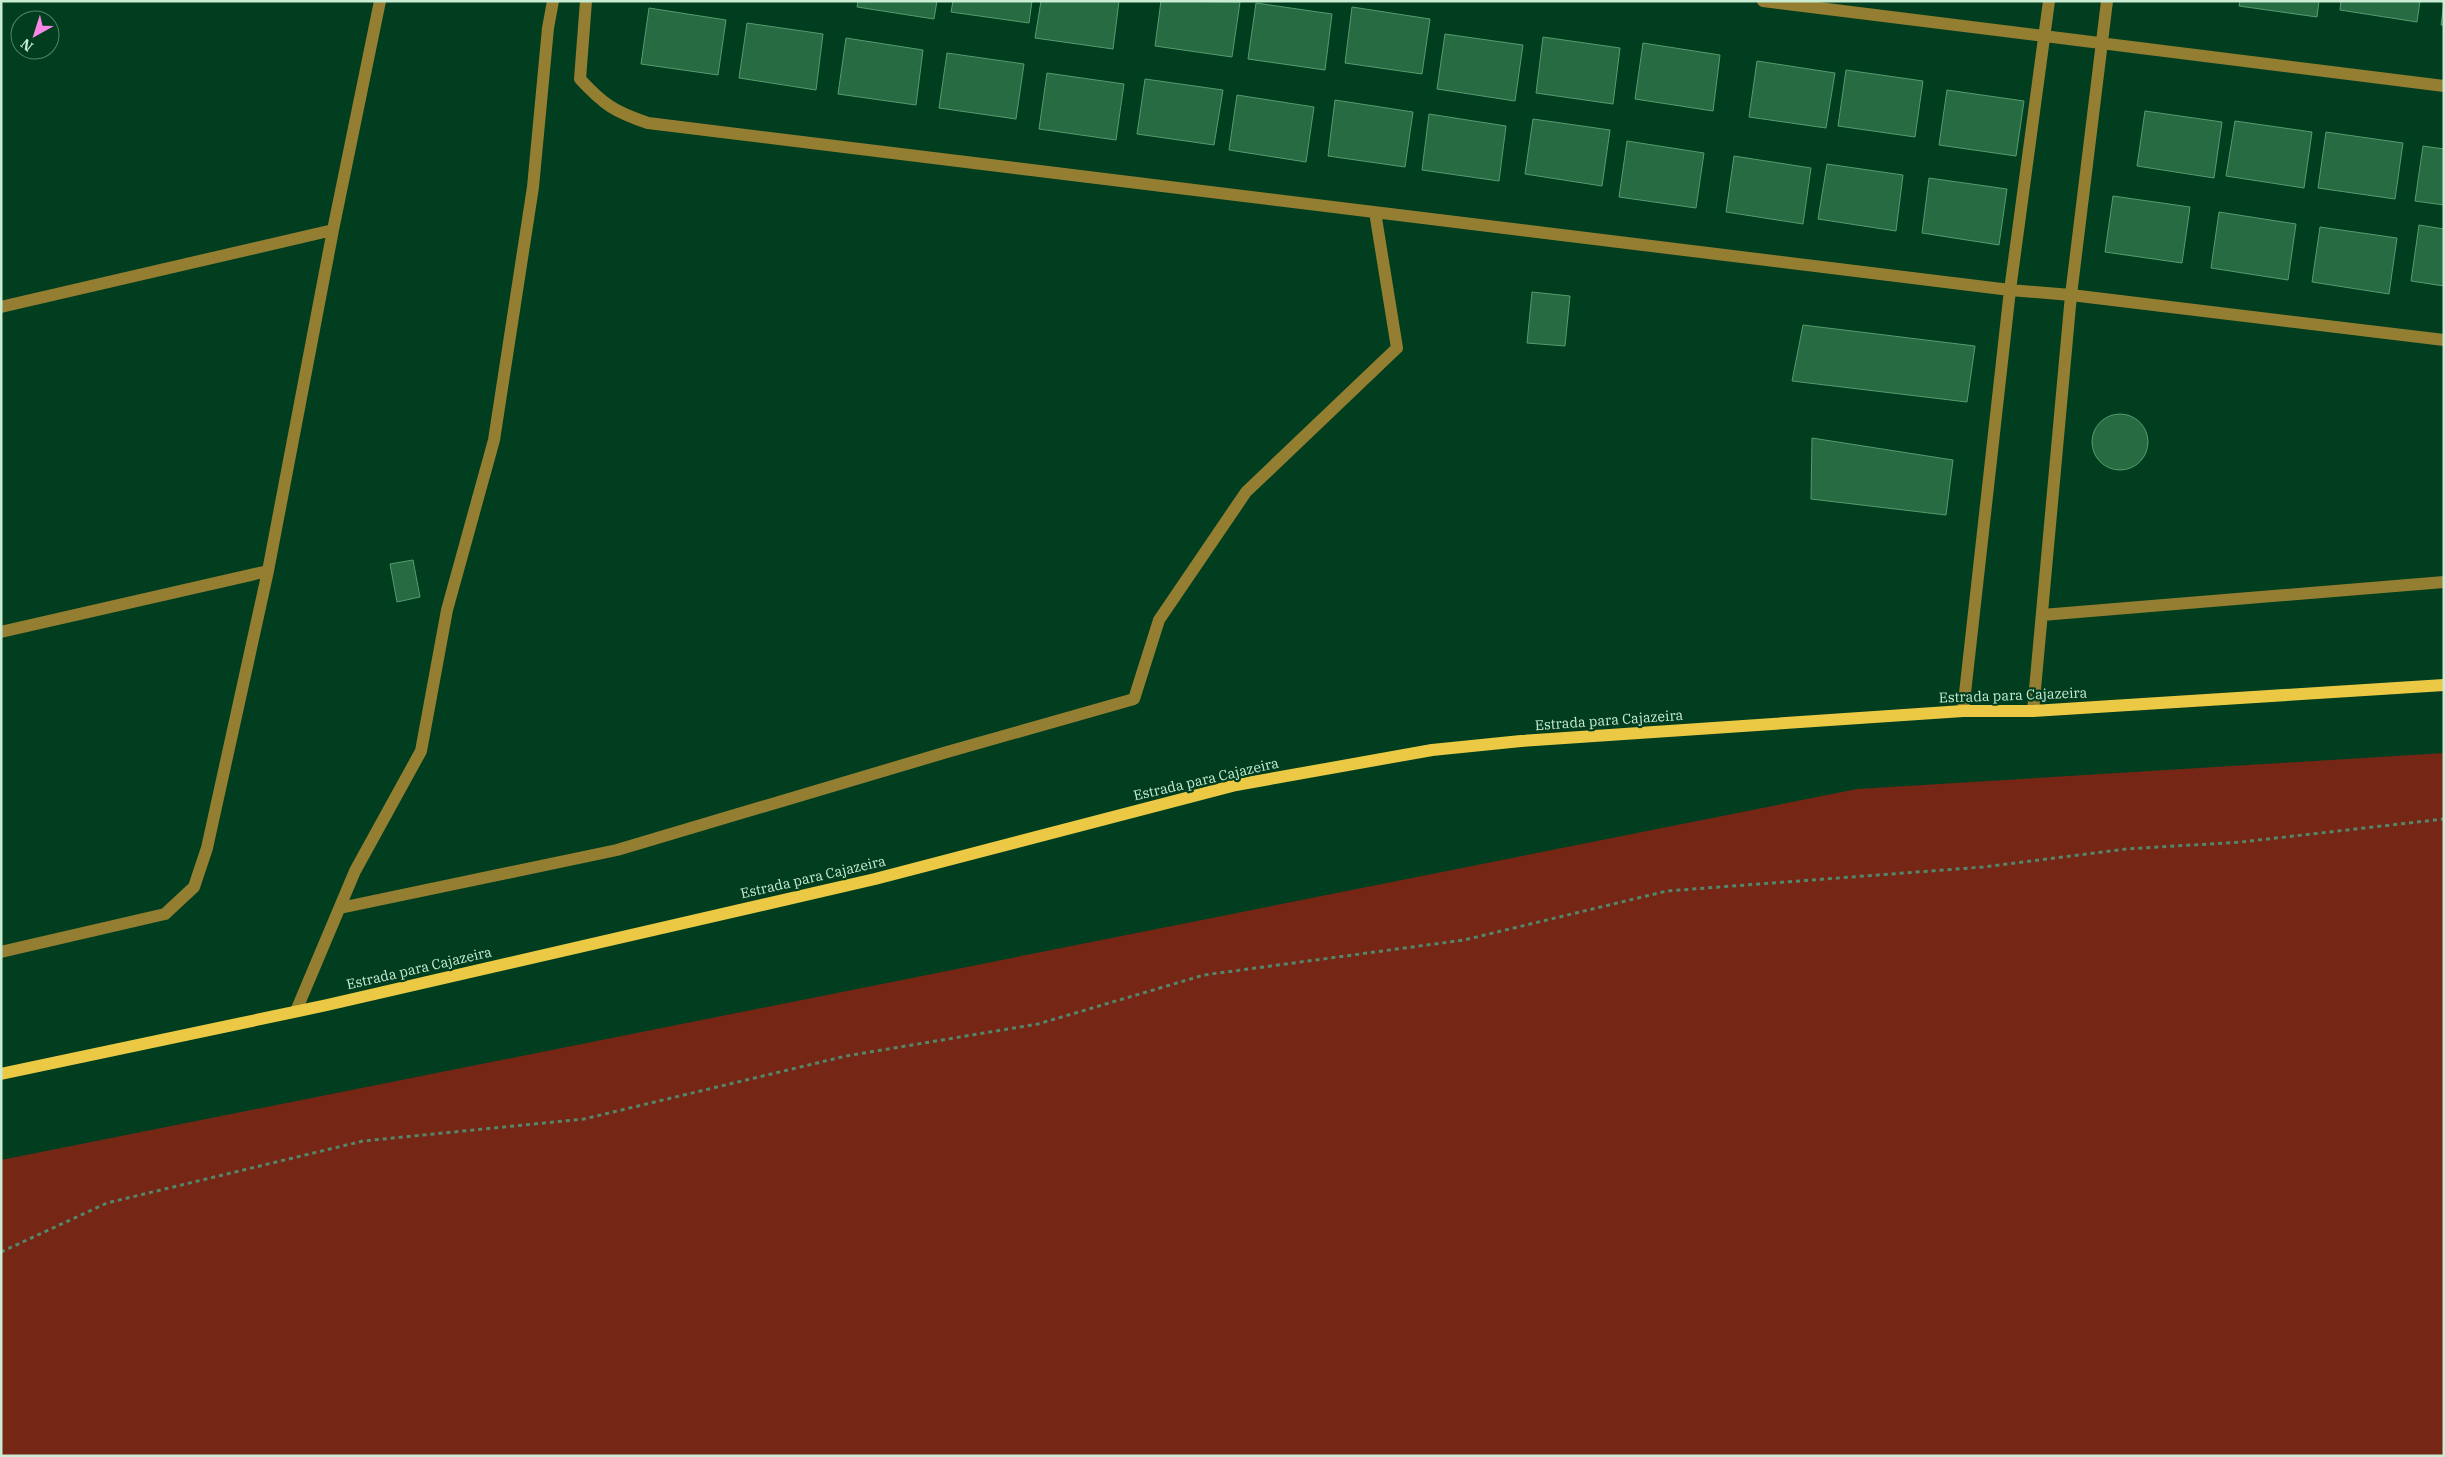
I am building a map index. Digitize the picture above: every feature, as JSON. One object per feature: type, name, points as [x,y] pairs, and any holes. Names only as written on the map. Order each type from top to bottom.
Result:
[{"type":"main road","name":"Estrada para Cajazeira","points":[[1,1074],[296,1011],[874,879],[1236,785],[1432,750],[1521,741],[1963,711],[2033,711],[2444,685]]},
{"type":"street","points":[[1,952],[165,914],[194,887],[206,848],[268,572],[333,230],[380,1]]},
{"type":"street","points":[[296,1011],[354,871],[421,751],[447,610],[494,440],[533,187],[548,28],[553,1]]},
{"type":"street","points":[[586,1],[580,80],[599,100],[620,114],[648,123],[2010,290],[2071,295],[2444,340]]},
{"type":"street","points":[[1763,1],[2444,86]]},
{"type":"street","points":[[1963,711],[2010,290],[2049,1]]},
{"type":"street","points":[[2033,711],[2071,295],[2107,1]]},
{"type":"street","points":[[340,908],[618,850],[956,749],[1134,699],[1159,620],[1246,492],[1397,348],[1374,212]]},
{"type":"street","points":[[1,307],[333,230]]},
{"type":"street","points":[[1,632],[268,572]]},
{"type":"street","points":[[2042,615],[2444,582]]},
{"type":"path","points":[[1,1252],[107,1203],[363,1140],[584,1119],[846,1056],[1038,1024],[1204,975],[1464,940],[1667,890],[1982,867],[2127,849],[2241,842],[2444,819]]},
{"type":"shaded area","points":[[2444,753],[2444,1456],[1,1456],[1,1160],[1857,789]]},
{"type":"building","points":[[858,1],[937,1],[934,19],[857,7]]},
{"type":"building","points":[[953,1],[1032,1],[1029,23],[951,12]]},
{"type":"building","points":[[1041,1],[1119,1],[1113,49],[1035,38]]},
{"type":"building","points":[[1161,1],[1240,2],[1232,57],[1155,46]]},
{"type":"building","points":[[2240,1],[2319,1],[2317,17],[2239,6]]},
{"type":"building","points":[[2341,1],[2420,1],[2417,22],[2340,10]]},
{"type":"building","points":[[1256,3],[1332,14],[1325,70],[1248,59]]},
{"type":"building","points":[[2444,3],[2444,25],[2441,25]]},
{"type":"building","points":[[1352,7],[1430,19],[1422,74],[1345,63]]},
{"type":"building","points":[[649,8],[726,20],[718,75],[641,64]]},
{"type":"building","points":[[747,23],[823,34],[816,90],[739,78]]},
{"type":"building","points":[[1445,34],[1523,45],[1515,101],[1437,89]]},
{"type":"building","points":[[1543,37],[1620,48],[1613,104],[1536,93]]},
{"type":"building","points":[[846,38],[923,50],[916,105],[838,94]]},
{"type":"building","points":[[1643,43],[1720,55],[1713,111],[1635,99]]},
{"type":"building","points":[[947,53],[1024,64],[1016,119],[939,108]]},
{"type":"building","points":[[1757,61],[1835,73],[1826,128],[1749,117]]},
{"type":"building","points":[[1846,70],[1923,81],[1915,137],[1838,126]]},
{"type":"building","points":[[1047,73],[1124,84],[1116,140],[1039,129]]},
{"type":"building","points":[[1145,79],[1223,90],[1214,145],[1137,134]]},
{"type":"building","points":[[1947,90],[2024,101],[2016,156],[1939,145]]},
{"type":"building","points":[[1237,95],[1314,107],[1306,162],[1229,150]]},
{"type":"building","points":[[1335,100],[1413,112],[1405,167],[1328,156]]},
{"type":"building","points":[[2145,111],[2222,122],[2214,178],[2137,166]]},
{"type":"building","points":[[1429,114],[1506,126],[1499,181],[1422,170]]},
{"type":"building","points":[[1533,119],[1610,130],[1602,186],[1525,174]]},
{"type":"building","points":[[2235,121],[2312,132],[2304,188],[2226,176]]},
{"type":"building","points":[[2326,132],[2403,143],[2395,199],[2318,188]]},
{"type":"building","points":[[1627,141],[1704,153],[1696,208],[1619,197]]},
{"type":"building","points":[[2423,146],[2444,149],[2444,205],[2415,201]]},
{"type":"building","points":[[1734,156],[1811,168],[1803,224],[1726,212]]},
{"type":"building","points":[[1827,164],[1903,175],[1896,231],[1818,219]]},
{"type":"building","points":[[1929,178],[2007,189],[1999,245],[1922,233]]},
{"type":"building","points":[[2113,196],[2190,207],[2182,263],[2105,252]]},
{"type":"building","points":[[2219,212],[2296,224],[2288,280],[2211,268]]},
{"type":"building","points":[[2419,225],[2444,229],[2444,286],[2411,281]]},
{"type":"building","points":[[2320,227],[2397,238],[2389,294],[2312,282]]},
{"type":"building","points":[[1532,292],[1570,296],[1565,346],[1527,343]]},
{"type":"building","points":[[1803,325],[1975,346],[1967,402],[1792,381]]},
{"type":"building","points":[[2120,414],[2131,416],[2140,422],[2146,431],[2148,442],[2146,453],[2140,462],[2131,468],[2120,470],[2109,468],[2100,462],[2094,453],[2092,442],[2094,431],[2100,422],[2109,416]]},
{"type":"building","points":[[1812,438],[1953,460],[1946,515],[1811,499]]},
{"type":"building","points":[[413,560],[420,597],[397,602],[390,564]]}]
